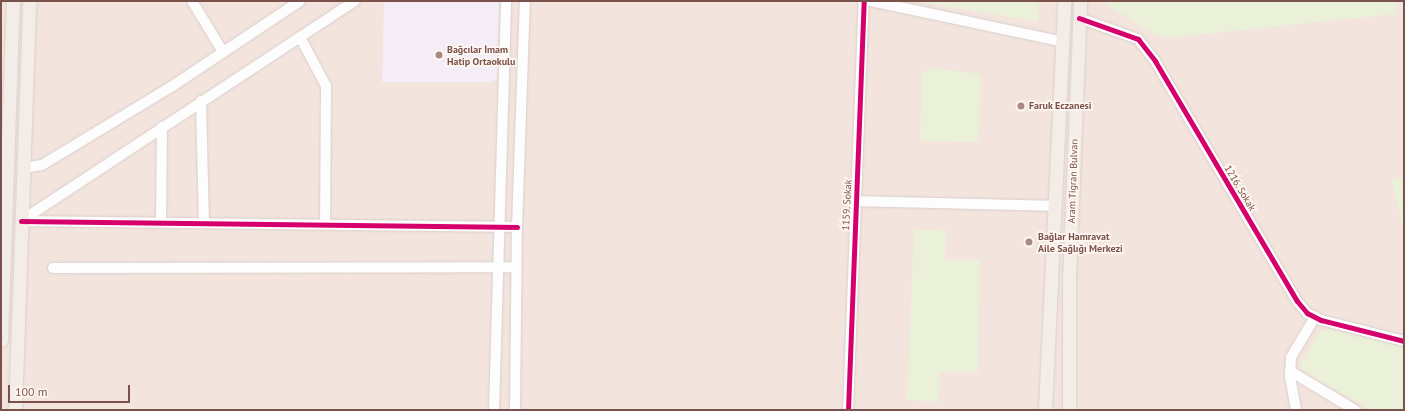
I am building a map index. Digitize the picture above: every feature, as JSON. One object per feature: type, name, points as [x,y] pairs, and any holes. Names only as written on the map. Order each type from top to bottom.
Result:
[{"type":"main road","points":[[1,340],[13,1]]},
{"type":"main road","points":[[15,410],[29,1]]},
{"type":"main road","points":[[1045,410],[1064,42],[1064,1]]},
{"type":"main road","name":"Aram Tigran Bulvarı","points":[[1069,410],[1069,279],[1080,1]]},
{"type":"street","points":[[192,1],[223,52]]},
{"type":"street","points":[[23,168],[42,165],[223,52],[300,1]]},
{"type":"street","points":[[21,221],[201,101],[355,1]]},
{"type":"street","points":[[494,410],[498,226],[506,1]]},
{"type":"street","points":[[514,410],[517,227],[525,1]]},
{"type":"street","name":"1159. Sokak","points":[[848,410],[864,1]]},
{"type":"street","points":[[871,1],[1064,42]]},
{"type":"street","name":"1216. Sokak","points":[[1079,18],[1138,39],[1155,62],[1297,301],[1308,313],[1315,317],[1404,341]]},
{"type":"street","points":[[300,36],[326,86],[326,224]]},
{"type":"street","points":[[201,101],[204,222]]},
{"type":"street","points":[[161,222],[162,127]]},
{"type":"street","points":[[856,201],[1056,206]]},
{"type":"street","points":[[21,221],[204,222],[517,227]]},
{"type":"street","points":[[53,268],[516,267]]},
{"type":"street","points":[[1296,410],[1290,371],[1291,358],[1315,317]]},
{"type":"street","points":[[1290,371],[1355,410]]},
{"type":"shaded area","points":[[1,1],[1404,1],[1404,410],[1,410]]},
{"type":"shaded area","points":[[384,1],[499,1],[497,78],[493,82],[382,82]]},
{"type":"green space","points":[[916,1],[1039,1],[1038,22]]},
{"type":"green space","points":[[1103,1],[1395,1],[1396,14],[1165,38],[1152,34]]},
{"type":"green space","points":[[929,68],[981,74],[979,139],[976,142],[920,141],[922,73]]},
{"type":"green space","points":[[1404,177],[1404,226],[1402,225],[1392,180]]},
{"type":"green space","points":[[914,229],[946,231],[945,260],[980,260],[978,372],[940,372],[939,402],[907,400]]},
{"type":"green space","points":[[1330,329],[1404,347],[1404,410],[1370,410],[1301,369],[1301,362],[1319,333]]},
{"type":"cycle path","points":[[848,410],[864,1]]},
{"type":"cycle path","points":[[1079,18],[1138,39],[1155,61],[1297,301],[1307,313],[1321,320],[1404,341]]},
{"type":"cycle path","points":[[21,221],[517,227]]},
{"type":"place","name":"Bağcılar İmam Hatip Ortaokulu","points":[[439,55]]},
{"type":"place","name":"Faruk Eczanesi","points":[[1021,106]]},
{"type":"place","name":"Bağlar Hamravat Aile Sağlığı Merkezi","points":[[1029,242]]}]
